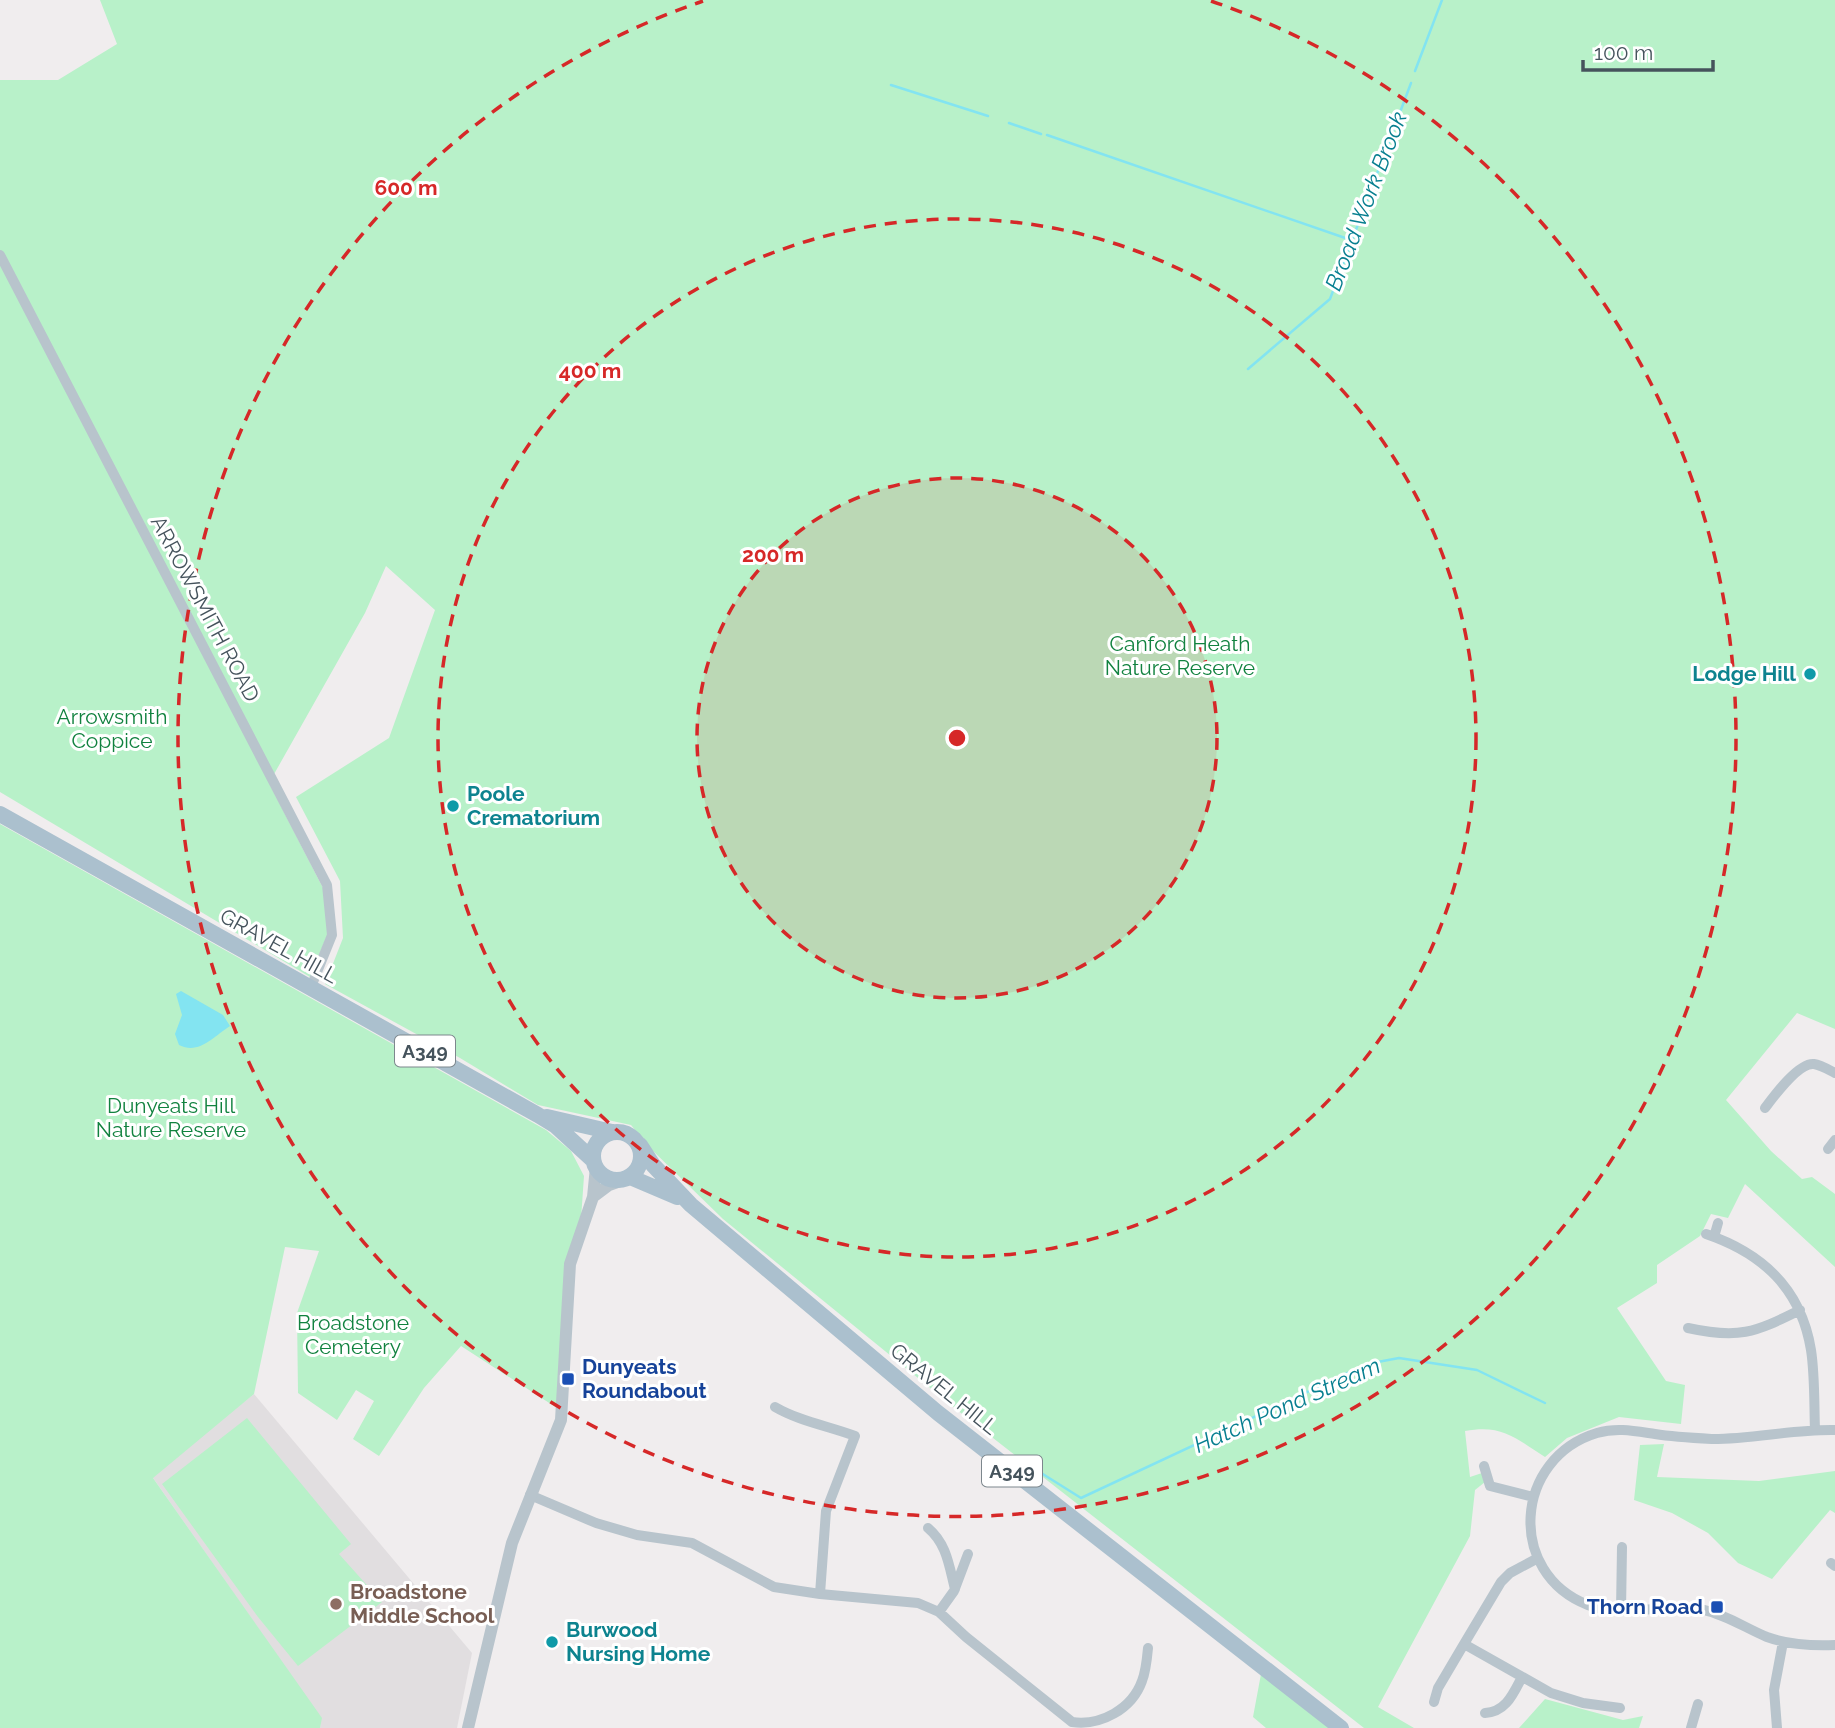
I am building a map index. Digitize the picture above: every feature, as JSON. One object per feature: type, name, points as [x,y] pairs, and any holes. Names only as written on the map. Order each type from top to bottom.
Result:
[{"type":"main road","name":"GRAVEL HILL","points":[[0,814],[538,1115],[556,1126],[594,1163]]},
{"type":"main road","name":"GRAVEL HILL","points":[[538,1115],[612,1132]]},
{"type":"main road","points":[[612,1132],[628,1134],[640,1145],[642,1152],[639,1166],[626,1178],[607,1178],[594,1163],[595,1145],[605,1134],[612,1132]]},
{"type":"main road","name":"GRAVEL HILL","points":[[640,1145],[653,1166],[691,1205],[938,1413],[1341,1728]]},
{"type":"main road","name":"GRAVEL HILL","points":[[626,1178],[665,1190],[691,1205]]},
{"type":"street","name":"ARROWSMITH ROAD","points":[[0,255],[327,885],[332,935],[311,988]]},
{"type":"street","points":[[1765,1108],[1801,1068],[1812,1064],[1835,1073]]},
{"type":"street","points":[[1774,1096],[1783,1105]]},
{"type":"street","points":[[468,1728],[512,1543],[561,1420],[570,1264],[593,1197],[594,1163]]},
{"type":"street","points":[[593,1197],[608,1185],[626,1178]]},
{"type":"street","points":[[1718,1223],[1710,1235],[1749,1252],[1765,1264],[1789,1292],[1800,1310],[1812,1353],[1815,1430]]},
{"type":"street","points":[[1688,1328],[1734,1335],[1765,1327],[1800,1310]]},
{"type":"street","points":[[775,1407],[790,1415],[855,1436],[826,1511],[820,1594]]},
{"type":"street","points":[[1835,1430],[1714,1438],[1609,1430],[1581,1439],[1558,1454],[1540,1478],[1533,1497],[1530,1524],[1538,1558],[1549,1577],[1560,1589],[1574,1598],[1605,1611],[1663,1606],[1699,1609],[1718,1613],[1783,1642],[1807,1646],[1835,1645]]},
{"type":"street","points":[[1484,1466],[1490,1486],[1533,1497]]},
{"type":"street","points":[[530,1495],[596,1523],[637,1535],[692,1543],[775,1587],[918,1603],[939,1612],[966,1637],[1072,1721],[1085,1724],[1098,1722],[1127,1704],[1138,1691],[1145,1671],[1148,1648]]},
{"type":"street","points":[[928,1528],[937,1536],[946,1551],[955,1589]]},
{"type":"street","points":[[1621,1611],[1622,1547]]},
{"type":"street","points":[[939,1612],[955,1589],[968,1555]]},
{"type":"street","points":[[1434,1702],[1438,1688],[1501,1582],[1510,1573],[1538,1558]]},
{"type":"street","points":[[1777,1728],[1774,1690],[1783,1642]]},
{"type":"street","points":[[1464,1644],[1562,1696],[1583,1703],[1620,1708]]},
{"type":"street","points":[[1485,1713],[1498,1711],[1508,1702],[1522,1677]]},
{"type":"street","points":[[1691,1728],[1699,1704]]},
{"type":"shaded area","name":"Broadstone Middle School","points":[[254,1394],[472,1653],[457,1728],[320,1728],[321,1718],[151,1475]]},
{"type":"green space","name":"Canford Heath Nature Reserve","points":[[100,0],[1835,0],[1835,1029],[1797,1013],[1726,1100],[1771,1151],[1802,1179],[1812,1177],[1835,1194],[1835,1267],[1745,1184],[1728,1218],[1711,1214],[1700,1236],[1657,1265],[1657,1283],[1617,1308],[1666,1381],[1685,1385],[1681,1424],[1619,1417],[1567,1438],[1545,1457],[1499,1431],[1465,1431],[1470,1477],[1482,1473],[1485,1482],[1475,1490],[1470,1536],[1378,1707],[1414,1728],[1364,1728],[961,1413],[723,1219],[651,1149],[631,1125],[538,1105],[460,1058],[325,984],[343,938],[340,881],[296,797],[389,738],[435,610],[386,566],[365,613],[269,783],[324,890],[328,933],[310,977],[0,792],[0,80],[58,80],[117,44]]},
{"type":"green space","name":"Dunyeats Hill Nature Reserve","points":[[0,824],[546,1130],[571,1151],[584,1176],[557,1408],[461,1346],[424,1388],[379,1456],[353,1439],[374,1401],[356,1390],[337,1420],[298,1393],[297,1313],[319,1251],[285,1247],[254,1394],[153,1478],[322,1718],[320,1728],[0,1728]]},
{"type":"green space","points":[[247,1418],[351,1544],[339,1554],[382,1602],[298,1666],[258,1617],[162,1484]]},
{"type":"green space","points":[[1664,1444],[1657,1477],[1759,1481],[1835,1471],[1835,1513],[1830,1510],[1772,1579],[1738,1563],[1708,1533],[1672,1513],[1634,1500],[1640,1445]]},
{"type":"green space","points":[[1261,1674],[1329,1728],[1266,1728],[1253,1717]]},
{"type":"green space","points":[[1545,1699],[1623,1720],[1643,1716],[1639,1728],[1519,1728]]},
{"type":"water","points":[[181,991],[223,1015],[230,1026],[199,1046],[186,1048],[179,1045],[175,1034],[182,1015],[176,994]]},
{"type":"waterway","name":"Broad Work Brook","points":[[1415,71],[1442,0]]},
{"type":"waterway","name":"Broad Work Brook","points":[[1248,369],[1330,299],[1411,83]]},
{"type":"waterway","points":[[891,85],[988,116]]},
{"type":"waterway","points":[[1009,123],[1041,134]]},
{"type":"waterway","points":[[1047,135],[1351,240]]},
{"type":"waterway","name":"Hatch Pond Stream","points":[[1038,1471],[1081,1498],[1367,1364],[1399,1358],[1477,1370],[1545,1403]]},
{"type":"place","name":"Lodge Hill","points":[[1810,674]]},
{"type":"place","name":"Poole Crematorium","points":[[453,806]]},
{"type":"place","name":"Dunyeats Roundabout","points":[[568,1379]]},
{"type":"place","name":"Broadstone Middle School","points":[[336,1604]]},
{"type":"place","name":"Thorn Road","points":[[1717,1607]]},
{"type":"place","name":"Burwood Nursing Home","points":[[552,1642]]},
{"type":"park label","name":"Arrowsmith Coppice","points":[[112,729]]},
{"type":"park label","name":"Broadstone Cemetery","points":[[353,1335]]}]
